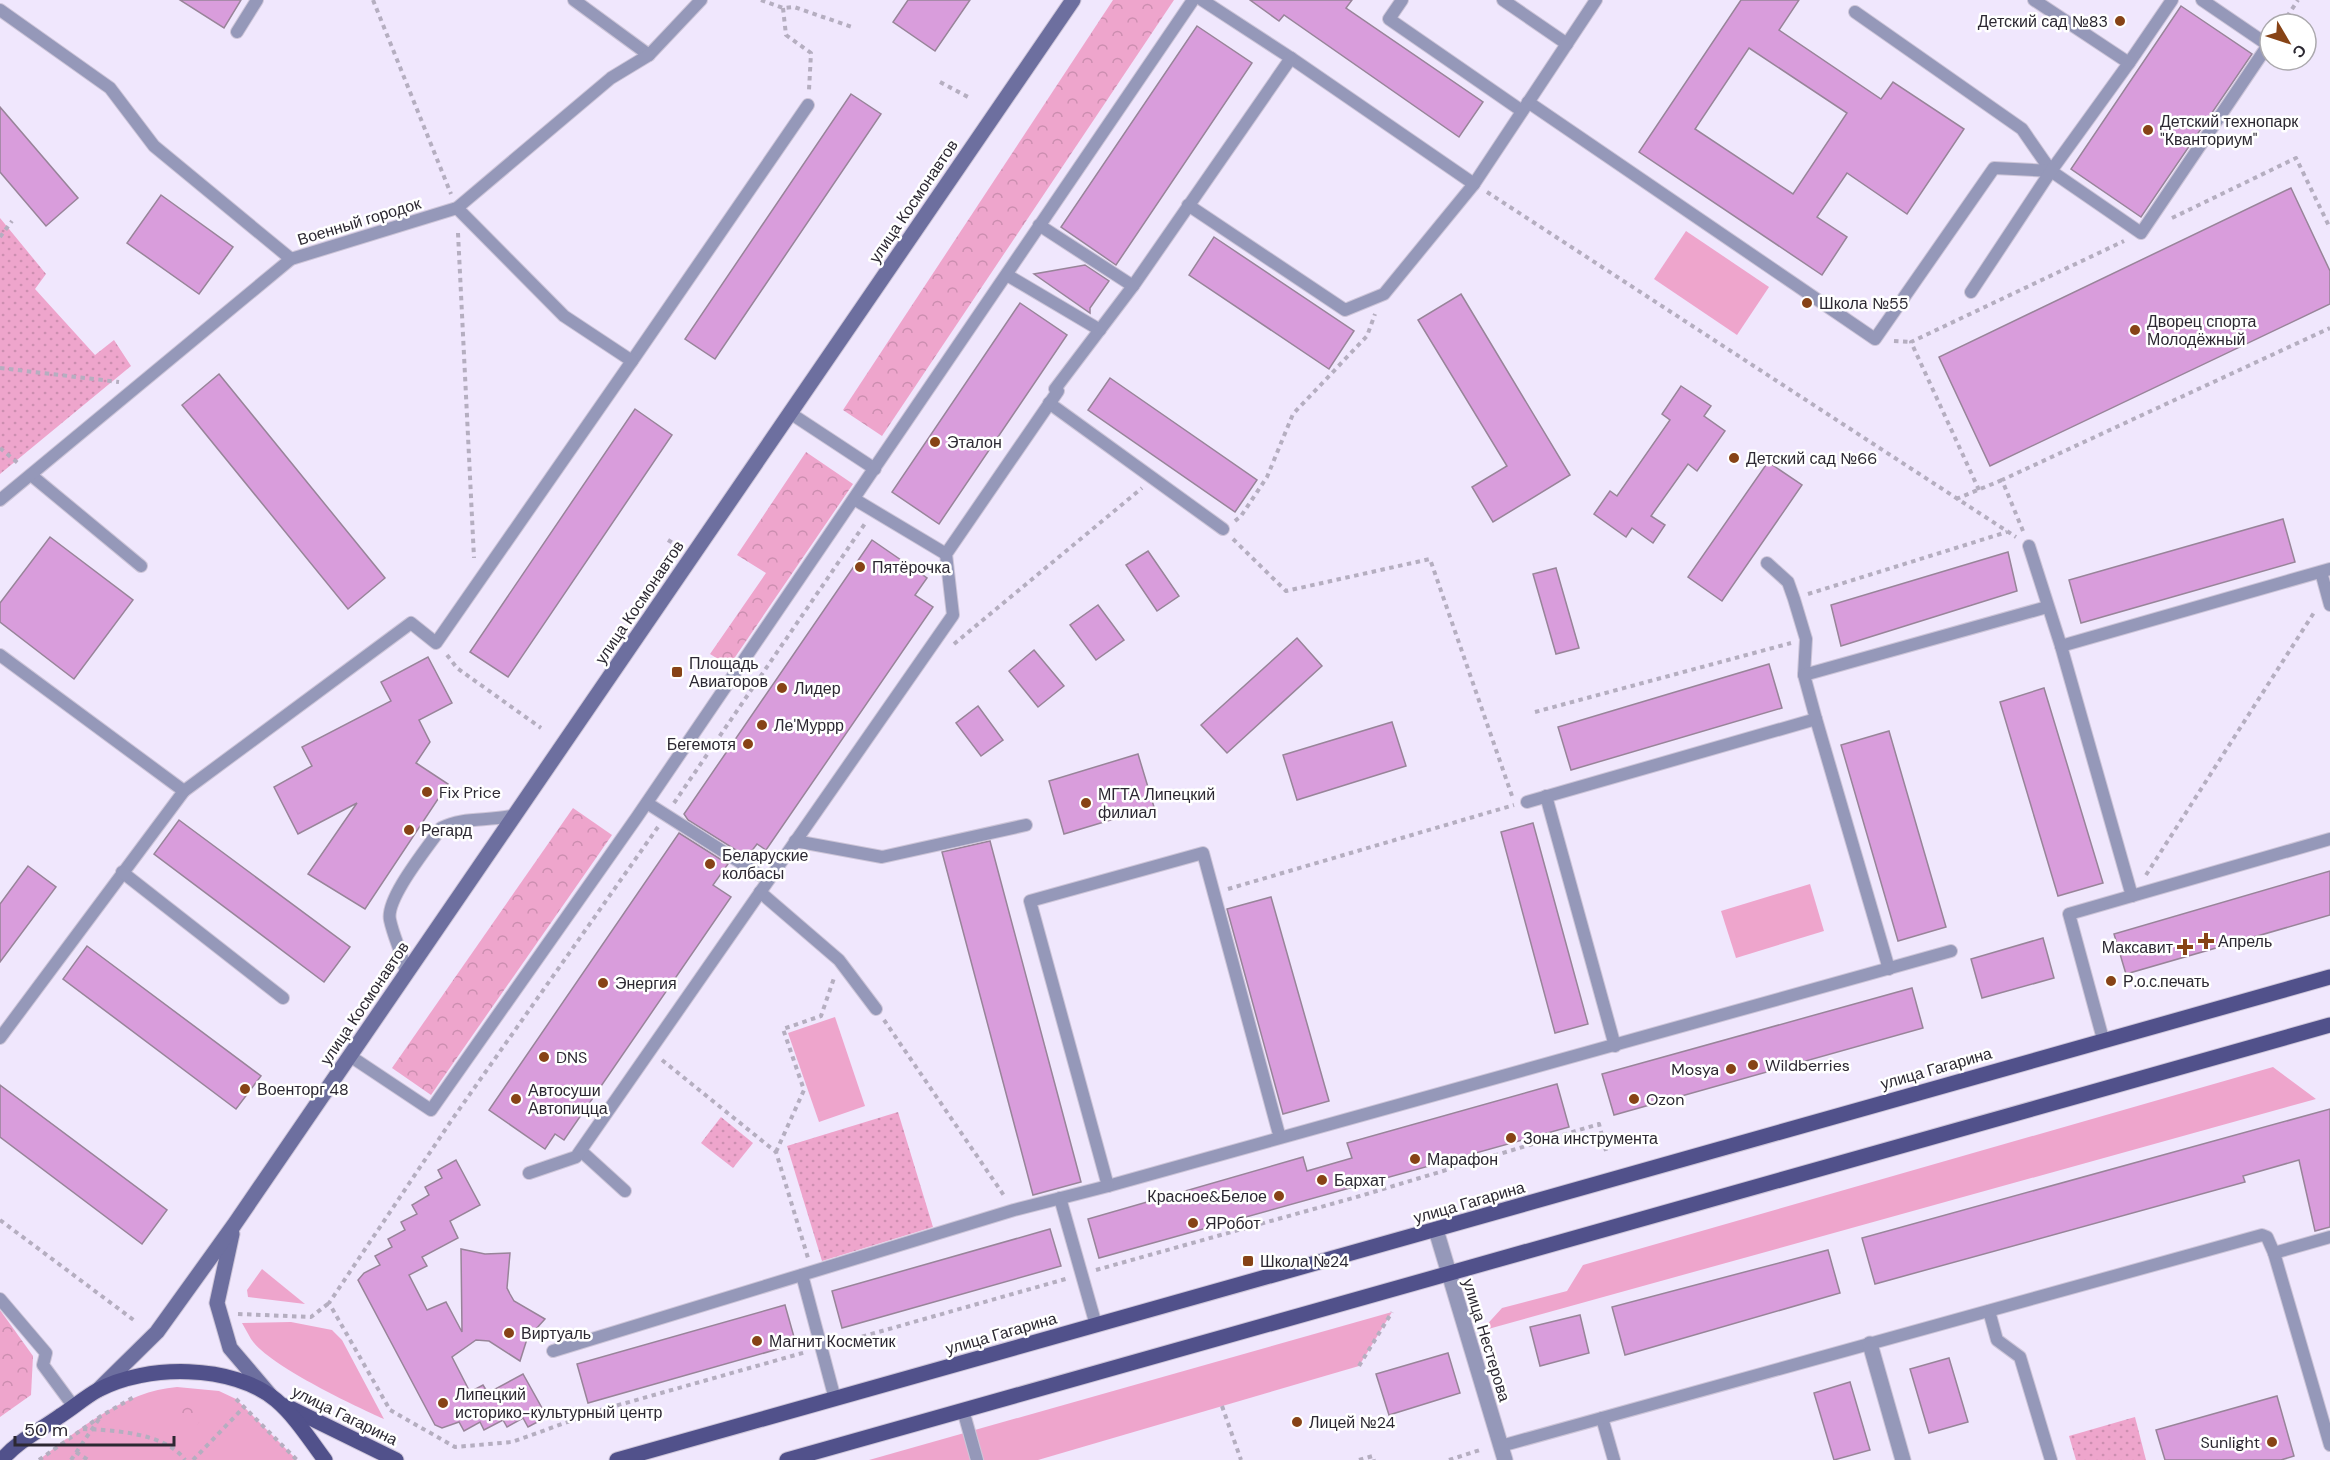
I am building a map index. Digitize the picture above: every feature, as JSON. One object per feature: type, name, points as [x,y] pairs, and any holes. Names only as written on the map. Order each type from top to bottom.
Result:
[{"type":"main road","name":"улица Космонавтов","points":[[98,1390],[157,1332],[234,1225],[1072,0]]},
{"type":"main road","name":"улица Гагарина","points":[[617,1460],[1436,1230],[2103,1039],[2330,977]]},
{"type":"main road","points":[[787,1460],[2330,1025]]},
{"type":"main road","name":"улица Космонавтов","points":[[234,1225],[217,1303],[230,1348],[274,1399]]},
{"type":"main road","points":[[3,1458],[98,1390],[132,1378],[165,1372],[191,1371],[218,1373],[274,1399],[325,1460]]},
{"type":"main road","name":"улица Гагарина","points":[[274,1399],[396,1460]]},
{"type":"street","name":"улица Нестерова","points":[[1436,1230],[1503,1453]]},
{"type":"street","points":[[1870,1344],[1903,1460]]},
{"type":"lane","points":[[237,33],[257,0]]},
{"type":"lane","points":[[574,0],[649,54]]},
{"type":"lane","name":"Военный городок","points":[[0,500],[291,259],[457,208],[611,78],[649,54],[701,0]]},
{"type":"lane","points":[[350,1056],[431,1110],[647,803],[1193,0]]},
{"type":"lane","points":[[1202,0],[1291,57],[1474,184]]},
{"type":"lane","points":[[1402,0],[1389,19],[1525,106],[1875,339],[1994,168],[2051,171]]},
{"type":"lane","points":[[1503,0],[1567,44]]},
{"type":"lane","points":[[1188,205],[1345,309],[1384,294],[1474,184],[1596,0]]},
{"type":"lane","points":[[2034,0],[2129,63]]},
{"type":"lane","points":[[1971,292],[2051,171],[2172,0]]},
{"type":"lane","points":[[1855,12],[2022,129],[2051,171],[2141,233],[2268,45],[2202,0]]},
{"type":"lane","points":[[0,10],[110,88],[154,146],[291,259]]},
{"type":"lane","points":[[529,1173],[576,1157],[581,1151],[953,615],[946,554],[1049,403],[1078,355],[1133,286],[1291,57]]},
{"type":"lane","points":[[0,1038],[184,791],[411,623],[436,643],[808,105]]},
{"type":"lane","points":[[457,208],[564,316],[632,361]]},
{"type":"lane","points":[[1039,225],[1133,286]]},
{"type":"lane","points":[[1007,275],[1100,330]]},
{"type":"lane","points":[[1049,403],[1151,480],[1223,530]]},
{"type":"lane","points":[[790,413],[875,469]]},
{"type":"lane","points":[[31,475],[141,566]]},
{"type":"lane","points":[[854,499],[946,554]]},
{"type":"lane","points":[[2029,546],[2061,646],[2132,896]]},
{"type":"lane","points":[[1767,563],[1788,582],[1794,599],[1806,639],[1804,675],[1889,969]]},
{"type":"lane","points":[[2061,646],[2326,571],[2326,592],[2330,605]]},
{"type":"lane","points":[[1804,675],[2047,607]]},
{"type":"lane","points":[[0,655],[184,791]]},
{"type":"lane","points":[[1527,802],[1816,720]]},
{"type":"lane","points":[[1546,796],[1615,1046]]},
{"type":"lane","points":[[647,803],[768,880]]},
{"type":"lane","points":[[406,974],[403,952],[389,918],[392,901],[441,828],[452,822],[488,821],[515,814]]},
{"type":"lane","points":[[795,841],[882,857],[1026,825]]},
{"type":"lane","points":[[2103,1039],[2069,914],[2330,839]]},
{"type":"lane","points":[[1108,1186],[1030,901],[1203,854],[1280,1138]]},
{"type":"lane","points":[[122,872],[283,998]]},
{"type":"lane","points":[[760,892],[839,960],[876,1008]]},
{"type":"lane","points":[[553,1351],[1014,1210],[1615,1046],[1951,951]]},
{"type":"lane","points":[[581,1151],[625,1191]]},
{"type":"lane","points":[[1060,1198],[1095,1325]]},
{"type":"lane","points":[[1503,1453],[1602,1418],[2262,1235],[2267,1237],[2274,1253],[2330,1445]]},
{"type":"lane","points":[[2274,1253],[2330,1237]]},
{"type":"lane","points":[[807,1274],[821,1348],[835,1399]]},
{"type":"lane","points":[[0,1299],[46,1353],[43,1365],[74,1407]]},
{"type":"lane","points":[[1989,1311],[1997,1340],[2020,1357],[2051,1460]]},
{"type":"lane","points":[[963,1410],[977,1460]]},
{"type":"lane","points":[[1602,1418],[1614,1460]]},
{"type":"path","points":[[373,0],[457,208],[476,586]]},
{"type":"path","points":[[761,0],[783,8],[794,7],[855,28]]},
{"type":"path","points":[[783,8],[786,35],[811,52],[808,105]]},
{"type":"path","points":[[940,81],[968,97]]},
{"type":"path","points":[[1474,184],[2029,546]]},
{"type":"path","points":[[0,237],[12,221]]},
{"type":"path","points":[[1215,892],[1515,805],[1430,559],[1286,591],[1223,530],[1241,516],[1268,477],[1293,414],[1367,336],[1384,294]]},
{"type":"path","points":[[1956,320],[1911,342],[1979,490]]},
{"type":"path","points":[[1956,499],[2002,480],[2330,328]]},
{"type":"path","points":[[0,369],[140,384]]},
{"type":"path","points":[[0,448],[31,475]]},
{"type":"path","points":[[947,650],[1151,480]]},
{"type":"path","points":[[2002,480],[2029,546]]},
{"type":"path","points":[[230,1313],[311,1317],[329,1303],[451,1121],[665,816],[873,512]]},
{"type":"path","points":[[1794,599],[2008,532]]},
{"type":"path","points":[[2132,896],[2326,592]]},
{"type":"path","points":[[1535,712],[1806,639]]},
{"type":"path","points":[[436,643],[457,668],[541,728]]},
{"type":"path","points":[[776,1152],[804,1089],[783,1029],[821,1016],[839,960]]},
{"type":"path","points":[[876,1008],[1014,1210]]},
{"type":"path","points":[[650,1051],[776,1152],[807,1274]]},
{"type":"path","points":[[329,1303],[390,1410],[455,1447],[512,1442],[601,1410],[1360,1196],[1599,1124],[1606,1151]]},
{"type":"path","points":[[0,1220],[135,1321]]},
{"type":"path","points":[[1359,1366],[1392,1312]]},
{"type":"path","points":[[39,1460],[101,1416],[140,1394]]},
{"type":"path","points":[[228,1395],[244,1407],[297,1460]]},
{"type":"path","points":[[1222,1406],[1241,1460]]},
{"type":"path","points":[[193,1460],[244,1407]]},
{"type":"path","points":[[71,1460],[101,1416]]},
{"type":"path","points":[[83,1429],[123,1431],[155,1440],[177,1451],[185,1460]]},
{"type":"path","points":[[1449,1460],[1483,1450],[1480,1439]]},
{"type":"path","points":[[76,1452],[88,1460]]},
{"type":"path","points":[[1359,1460],[1372,1456],[1374,1460]]},
{"type":"green space","points":[[1113,0],[1174,0],[882,436],[843,410]]},
{"type":"green space","points":[[0,218],[46,274],[35,289],[95,355],[114,340],[131,366],[0,474]]},
{"type":"green space","points":[[1686,231],[1769,287],[1737,335],[1654,279]]},
{"type":"green space","points":[[806,452],[853,484],[729,666],[710,654],[766,573],[737,555]]},
{"type":"green space","points":[[573,808],[612,835],[431,1095],[392,1068]]},
{"type":"green space","points":[[1810,884],[1824,931],[1736,958],[1721,911]]},
{"type":"green space","points":[[835,1017],[865,1106],[819,1122],[788,1033]]},
{"type":"green space","points":[[2273,1067],[2316,1099],[1481,1331],[1502,1308],[1567,1291],[1583,1265]]},
{"type":"green space","points":[[898,1112],[933,1227],[822,1261],[787,1146]]},
{"type":"green space","points":[[721,1117],[753,1143],[733,1168],[701,1143]]},
{"type":"green space","points":[[262,1269],[305,1304],[248,1297],[247,1290]]},
{"type":"green space","points":[[0,1310],[33,1356],[31,1395],[0,1417]]},
{"type":"green space","points":[[1392,1312],[1359,1366],[1038,1460],[869,1460]]},
{"type":"green space","points":[[291,1322],[332,1330],[342,1340],[384,1419],[292,1372],[260,1349],[242,1323]]},
{"type":"green space","points":[[177,1387],[219,1391],[236,1399],[297,1460],[39,1460],[87,1424],[121,1404],[158,1390]]},
{"type":"green space","points":[[186,1400],[204,1408],[206,1414],[195,1427],[182,1424],[179,1417],[180,1403]]},
{"type":"green space","points":[[2135,1417],[2146,1460],[2076,1460],[2069,1436]]},
{"type":"building","points":[[180,0],[241,0],[224,28]]},
{"type":"building","points":[[908,0],[970,0],[935,51],[893,22]]},
{"type":"building","points":[[1250,0],[1352,0],[1346,8],[1483,102],[1459,137],[1284,15],[1279,21]]},
{"type":"building","points":[[1741,0],[1799,0],[1779,30],[1881,99],[1893,82],[1964,129],[1907,214],[1847,173],[1817,217],[1847,237],[1822,275],[1639,152]],"holes":[[[1749,48],[1847,113],[1793,194],[1695,129]]]},
{"type":"building","name":"Детский технопарк \"Кванториум\"","points":[[2181,6],[2252,54],[2141,217],[2071,169]]},
{"type":"building","points":[[1197,26],[1252,63],[1116,265],[1061,227]]},
{"type":"building","points":[[851,94],[881,114],[715,359],[685,339]]},
{"type":"building","points":[[0,107],[78,198],[46,226],[0,172]]},
{"type":"building","name":"Дворец спорта Молодёжный","points":[[2291,188],[2330,271],[2330,304],[1990,466],[1939,357]]},
{"type":"building","points":[[161,195],[233,247],[199,294],[127,243]]},
{"type":"building","points":[[1214,237],[1354,331],[1329,369],[1189,275]]},
{"type":"building","points":[[1085,265],[1109,281],[1090,308],[1090,313],[1034,274]]},
{"type":"building","points":[[1461,294],[1570,475],[1493,522],[1472,487],[1507,466],[1418,320]]},
{"type":"building","points":[[1020,303],[1067,335],[939,524],[892,492]]},
{"type":"building","points":[[219,374],[385,578],[348,609],[182,405]]},
{"type":"building","points":[[1110,378],[1257,480],[1235,512],[1088,410]]},
{"type":"building","points":[[1681,386],[1711,406],[1704,416],[1725,431],[1697,471],[1688,464],[1651,516],[1665,525],[1653,543],[1632,528],[1626,537],[1594,514],[1610,491],[1617,496],[1670,420],[1662,414]]},
{"type":"building","points":[[635,409],[672,435],[508,677],[470,652]]},
{"type":"building","points":[[1768,462],[1802,485],[1722,601],[1688,577]]},
{"type":"building","points":[[2283,519],[2295,562],[2081,623],[2069,580]]},
{"type":"building","points":[[50,537],[133,600],[74,679],[0,622],[0,603]]},
{"type":"building","points":[[872,540],[927,578],[915,595],[933,607],[766,850],[757,844],[747,857],[688,820],[684,814]]},
{"type":"building","points":[[1148,551],[1179,596],[1157,611],[1126,565]]},
{"type":"building","points":[[2008,552],[2017,591],[1841,646],[1831,605]]},
{"type":"building","points":[[1556,568],[1579,648],[1556,654],[1533,574]]},
{"type":"building","points":[[1098,605],[1124,640],[1096,660],[1070,625]]},
{"type":"building","points":[[1297,638],[1322,666],[1227,753],[1201,725]]},
{"type":"building","points":[[1034,650],[1064,686],[1038,707],[1009,671]]},
{"type":"building","points":[[428,657],[452,703],[419,720],[430,742],[416,763],[448,784],[365,909],[308,874],[357,803],[298,834],[274,787],[312,766],[302,747],[391,701],[381,682]]},
{"type":"building","points":[[1769,664],[1782,708],[1571,770],[1558,727]]},
{"type":"building","points":[[2044,688],[2103,883],[2058,896],[2000,702]]},
{"type":"building","points":[[978,706],[1003,740],[981,756],[956,723]]},
{"type":"building","points":[[1392,722],[1406,766],[1297,800],[1283,755]]},
{"type":"building","points":[[1889,731],[1946,927],[1898,941],[1841,745]]},
{"type":"building","points":[[1138,754],[1154,807],[1064,834],[1049,781]]},
{"type":"building","points":[[179,820],[350,947],[324,982],[154,854]]},
{"type":"building","points":[[1533,823],[1588,1024],[1555,1033],[1501,832]]},
{"type":"building","points":[[679,833],[728,864],[713,885],[731,897],[564,1140],[555,1134],[545,1149],[489,1110]]},
{"type":"building","points":[[990,841],[1081,1182],[1033,1195],[942,852]]},
{"type":"building","points":[[28,866],[56,887],[0,962],[0,904]]},
{"type":"building","points":[[2330,871],[2330,915],[2126,974],[2114,934]]},
{"type":"building","points":[[1271,897],[1329,1101],[1283,1114],[1227,909]]},
{"type":"building","points":[[2043,938],[2054,978],[1982,998],[1971,959]]},
{"type":"building","points":[[87,946],[261,1076],[236,1109],[63,979]]},
{"type":"building","points":[[1912,988],[1923,1028],[1614,1115],[1602,1074]]},
{"type":"building","points":[[1557,1084],[1569,1127],[1099,1258],[1088,1219],[1303,1157],[1307,1171],[1352,1158],[1347,1143]]},
{"type":"building","points":[[0,1085],[167,1210],[142,1244],[0,1137]]},
{"type":"building","points":[[2330,1109],[2330,1227],[2315,1231],[2299,1160],[2243,1176],[2245,1182],[1875,1284],[1862,1238]]},
{"type":"building","points":[[456,1160],[480,1205],[450,1221],[458,1238],[422,1257],[427,1266],[409,1275],[427,1310],[446,1302],[462,1332],[461,1249],[485,1254],[510,1253],[507,1288],[510,1294],[514,1301],[545,1319],[527,1339],[520,1361],[489,1341],[476,1340],[452,1357],[470,1392],[483,1385],[488,1393],[523,1374],[547,1417],[528,1427],[523,1418],[507,1427],[503,1420],[484,1430],[480,1422],[464,1431],[459,1422],[442,1428],[435,1425],[358,1280],[364,1273],[380,1265],[375,1256],[392,1247],[388,1239],[405,1230],[401,1222],[417,1214],[412,1205],[429,1195],[425,1187],[442,1178],[438,1170]]},
{"type":"building","points":[[1050,1229],[1061,1266],[842,1328],[832,1291]]},
{"type":"building","points":[[1828,1250],[1840,1293],[1625,1355],[1612,1307]]},
{"type":"building","points":[[785,1305],[796,1344],[588,1403],[577,1364]]},
{"type":"building","points":[[1580,1315],[1589,1353],[1540,1366],[1530,1327]]},
{"type":"building","points":[[1448,1353],[1460,1393],[1389,1415],[1376,1374]]},
{"type":"building","points":[[1949,1358],[1968,1422],[1929,1433],[1910,1369]]},
{"type":"building","points":[[1850,1382],[1870,1450],[1834,1460],[1814,1393]]},
{"type":"building","points":[[2277,1396],[2294,1456],[2281,1460],[2165,1460],[2156,1430]]},
{"type":"place","name":"Детский сад №83","points":[[2120,21]]},
{"type":"place","name":"Детский технопарк \"Кванториум\"","points":[[2148,130]]},
{"type":"place","name":"Школа №55","points":[[1807,303]]},
{"type":"place","name":"Дворец спорта Молодёжный","points":[[2135,330]]},
{"type":"place","name":"Эталон","points":[[935,442]]},
{"type":"place","name":"Детский сад №66","points":[[1734,458]]},
{"type":"place","name":"Пятёрочка","points":[[860,567]]},
{"type":"place","name":"Площадь Авиаторов","points":[[677,672]]},
{"type":"place","name":"Лидер","points":[[782,688]]},
{"type":"place","name":"Ле'Муррр","points":[[762,725]]},
{"type":"place","name":"Бегемотя","points":[[748,744]]},
{"type":"place","name":"Fix Price","points":[[427,792]]},
{"type":"place","name":"МГТА Липецкий филиал","points":[[1086,803]]},
{"type":"place","name":"Регард","points":[[409,830]]},
{"type":"place","name":"Беларуские колбасы","points":[[710,864]]},
{"type":"place","name":"Апрель","points":[[2206,941]]},
{"type":"place","name":"Максавит","points":[[2185,947]]},
{"type":"place","name":"Р.о.с.печать","points":[[2111,981]]},
{"type":"place","name":"Энергия","points":[[603,983]]},
{"type":"place","name":"DNS","points":[[544,1057]]},
{"type":"place","name":"Wildberries","points":[[1753,1065]]},
{"type":"place","name":"Mosya","points":[[1731,1069]]},
{"type":"place","name":"Военторг 48","points":[[245,1089]]},
{"type":"place","name":"Автосуши Автопицца","points":[[516,1099]]},
{"type":"place","name":"Ozon","points":[[1634,1099]]},
{"type":"place","name":"Зона инструмента","points":[[1511,1138]]},
{"type":"place","name":"Марафон","points":[[1415,1159]]},
{"type":"place","name":"Бархат","points":[[1322,1180]]},
{"type":"place","name":"Красное&Белое","points":[[1279,1196]]},
{"type":"place","name":"ЯРобот","points":[[1193,1223]]},
{"type":"place","name":"Школа №24","points":[[1248,1261]]},
{"type":"place","name":"Виртуаль","points":[[509,1333]]},
{"type":"place","name":"Магнит Косметик","points":[[757,1341]]},
{"type":"place","name":"Липецкий историко-культурный центр","points":[[443,1403]]},
{"type":"place","name":"Лицей №24","points":[[1297,1422]]},
{"type":"place","name":"Sunlight","points":[[2272,1442]]}]
